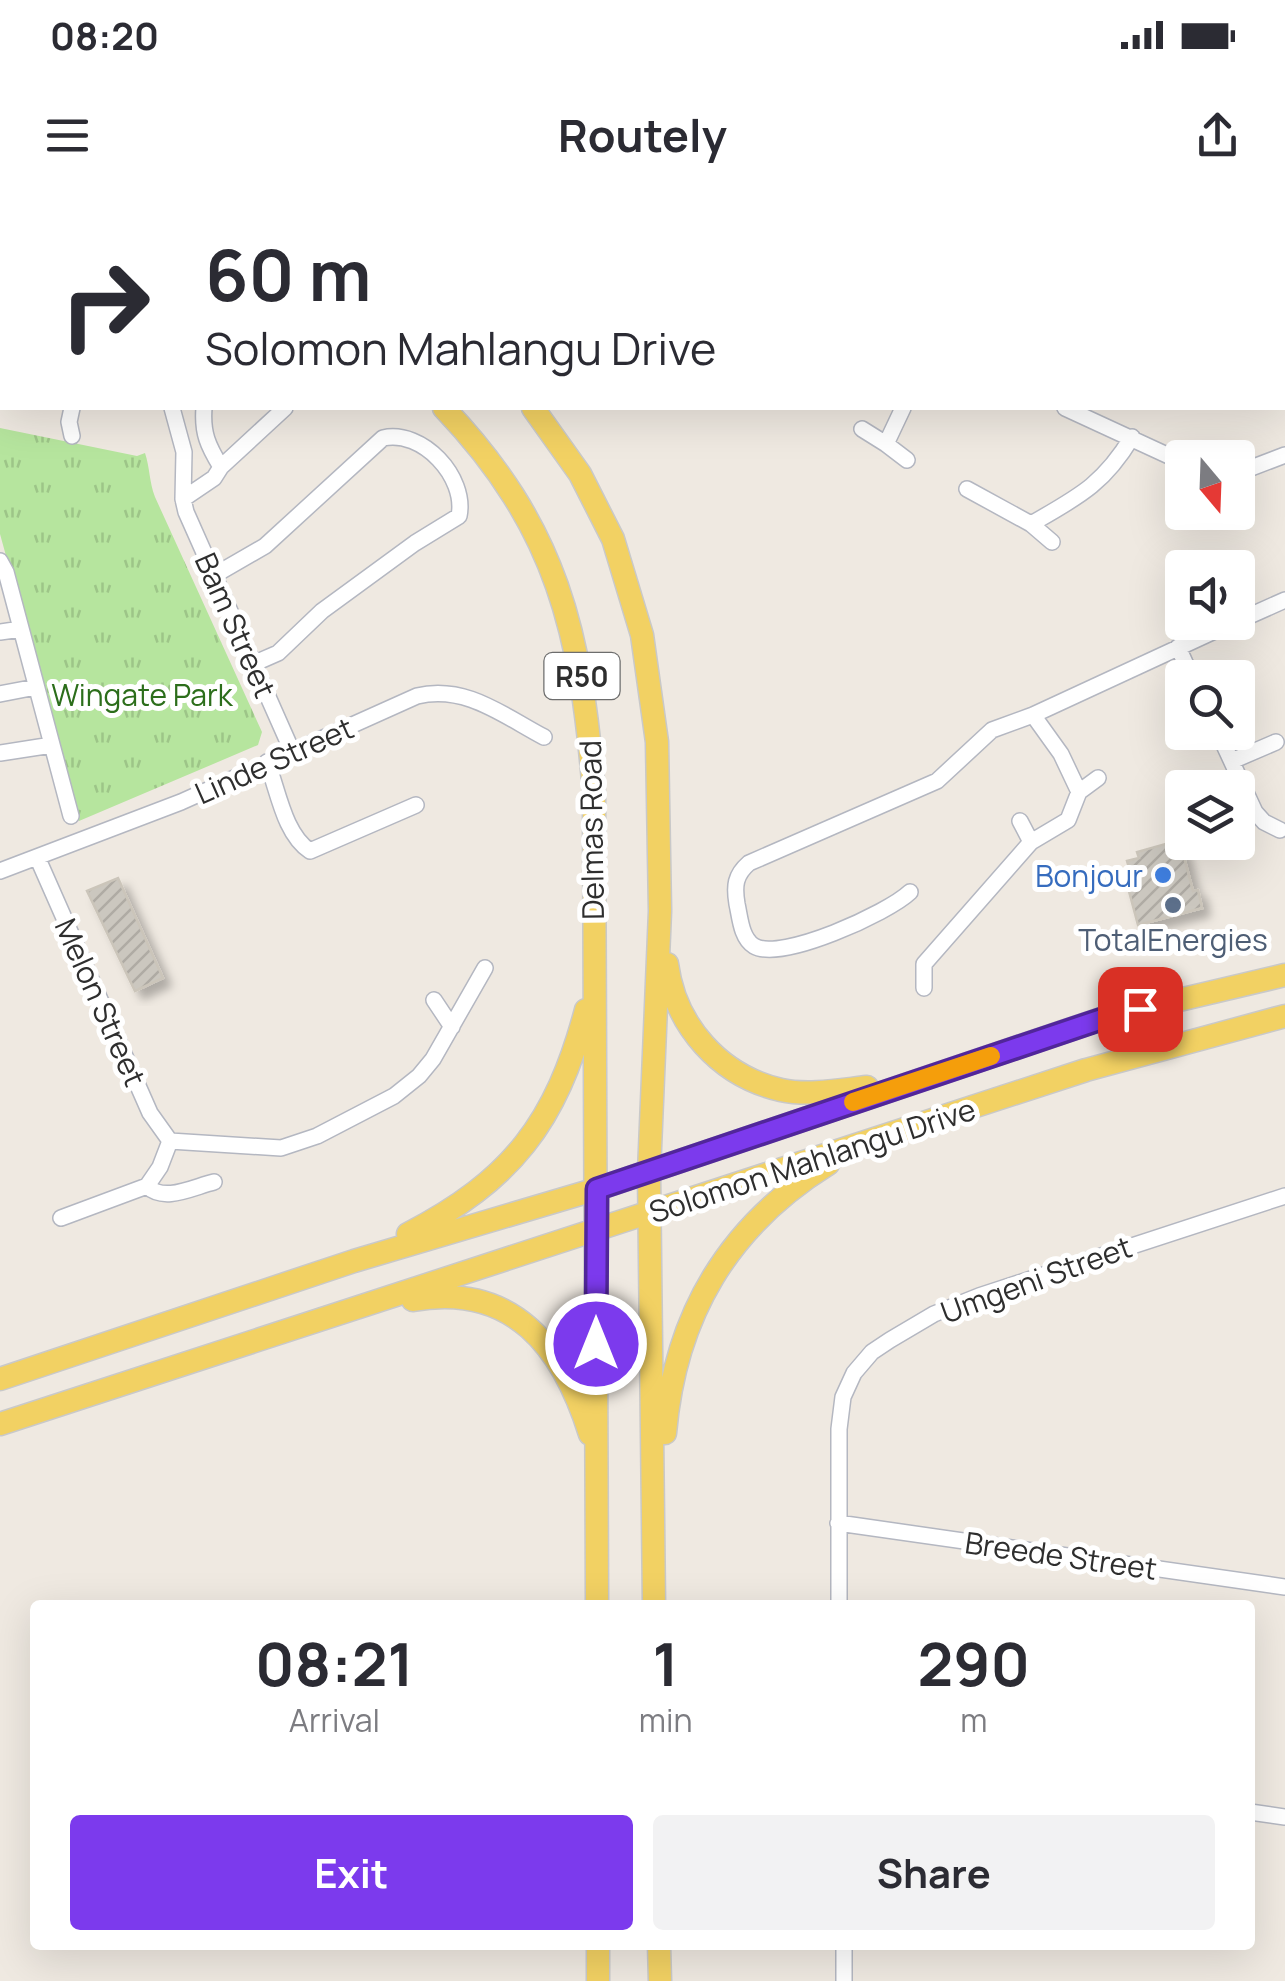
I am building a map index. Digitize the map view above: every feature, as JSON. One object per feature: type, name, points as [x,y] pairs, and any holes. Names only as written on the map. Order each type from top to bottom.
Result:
[{"type":"main road","name":"Delmas Road","points":[[446,410],[476,442],[532,525],[561,590],[578,651],[587,703],[594,793],[596,1231]]},
{"type":"main road","name":"R50","points":[[534,410],[580,474],[613,538],[642,635],[657,742],[660,911],[649,1172],[654,1600]]},
{"type":"main road","points":[[660,911],[669,976],[685,1020],[710,1052],[734,1071],[783,1090],[820,1092],[911,1082]]},
{"type":"main road","name":"Solomon Mahlangu Drive","points":[[0,1379],[354,1261],[597,1189],[1108,1017],[1285,975]]},
{"type":"main road","points":[[354,1261],[436,1220],[469,1198],[528,1143],[549,1112],[562,1081],[594,982]]},
{"type":"main road","name":"Solomon Mahlangu Drive","points":[[0,1424],[1086,1070],[1285,1016]]},
{"type":"main road","points":[[653,1556],[673,1377],[689,1323],[710,1278],[748,1228],[792,1186],[860,1143]]},
{"type":"main road","name":"R50","points":[[596,1231],[597,1600]]},
{"type":"main road","points":[[354,1310],[422,1298],[458,1298],[492,1305],[536,1332],[556,1354],[568,1374],[597,1456]]},
{"type":"main road","points":[[598,1950],[598,1981]]},
{"type":"main road","points":[[659,1950],[660,1981]]},
{"type":"street","points":[[71,410],[68,422],[72,436]]},
{"type":"street","points":[[173,410],[184,452],[183,499]]},
{"type":"street","points":[[204,410],[202,428],[221,467]]},
{"type":"street","points":[[183,499],[214,478],[280,410]]},
{"type":"street","points":[[886,444],[903,410]]},
{"type":"street","points":[[1070,410],[1165,454]]},
{"type":"street","points":[[862,429],[907,460]]},
{"type":"street","points":[[214,576],[274,539],[383,438],[403,436],[425,447],[441,460],[452,481],[460,500],[459,516],[322,611],[278,653],[253,664]]},
{"type":"street","points":[[1032,524],[1092,488],[1132,437]]},
{"type":"street","points":[[1255,466],[1285,454]]},
{"type":"street","points":[[967,489],[1032,524],[1052,542]]},
{"type":"street","name":"Bam Street","points":[[183,499],[292,751]]},
{"type":"street","points":[[0,561],[71,816]]},
{"type":"street","points":[[1255,613],[1285,600]]},
{"type":"street","points":[[0,632],[21,628]]},
{"type":"street","points":[[910,892],[879,914],[791,947],[767,950],[754,946],[745,935],[734,890],[738,876],[749,863],[937,781],[984,735],[1196,640]]},
{"type":"street","points":[[1178,648],[1184,660]]},
{"type":"street","points":[[0,694],[36,687]]},
{"type":"street","name":"Linde Street","points":[[0,871],[181,802],[403,701],[438,692],[466,696],[544,738]]},
{"type":"street","points":[[924,988],[924,964],[989,889],[1027,854],[1073,827],[1079,792],[1062,754],[1033,715]]},
{"type":"street","points":[[1232,761],[1276,742]]},
{"type":"street","points":[[0,754],[52,745]]},
{"type":"street","points":[[1227,750],[1255,812],[1280,830]]},
{"type":"street","points":[[267,762],[289,824],[310,851],[416,805]]},
{"type":"street","points":[[1079,792],[1098,778]]},
{"type":"street","points":[[1020,821],[1027,854]]},
{"type":"street","name":"Melon Street","points":[[38,859],[150,1113],[170,1142]]},
{"type":"street","points":[[989,889],[998,904]]},
{"type":"street","points":[[61,1218],[146,1186],[160,1168],[170,1142],[270,1149],[317,1136],[404,1089],[432,1059],[485,968]]},
{"type":"street","points":[[434,1000],[452,1027]]},
{"type":"street","points":[[146,1186],[164,1195],[214,1182]]},
{"type":"street","name":"Umgeni Street","points":[[839,1600],[843,1398],[854,1373],[872,1352],[934,1314],[979,1296],[1285,1196]]},
{"type":"street","name":"Breede Street","points":[[838,1523],[1285,1587]]},
{"type":"street","points":[[1255,1813],[1285,1817]]},
{"type":"street","points":[[845,1950],[848,1980]]},
{"type":"green space","name":"Wingate Park","points":[[0,428],[137,456],[145,453],[155,497],[262,732],[258,745],[79,821],[0,534]]},
{"type":"building","points":[[1165,844],[1165,860],[1185,860],[1202,908],[1138,925],[1126,880],[1132,878],[1127,861],[1139,858],[1137,852]]},
{"type":"building","points":[[118,878],[163,978],[135,991],[87,891]]},
{"type":"slow traffic","points":[[853,1102],[991,1056]]},
{"type":"place","name":"Bonjour","points":[[1163,875]]},
{"type":"place","name":"TotalEnergies","points":[[1173,905]]},
{"type":"route","points":[[596,1344],[597,1189],[1140,1009]]}]
